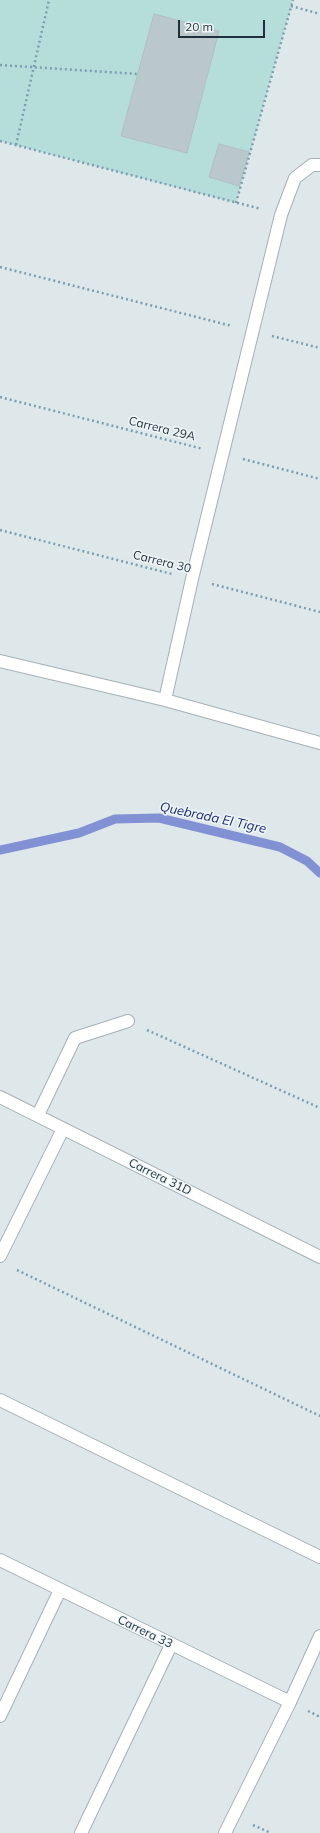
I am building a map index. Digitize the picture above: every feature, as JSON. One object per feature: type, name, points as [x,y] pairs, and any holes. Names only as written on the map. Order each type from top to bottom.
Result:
[{"type":"street","points":[[165,700],[192,579],[281,215],[295,178],[312,165],[320,164]]},
{"type":"street","points":[[0,661],[165,700],[320,743]]},
{"type":"street","points":[[38,1115],[75,1038],[128,1021]]},
{"type":"street","name":"Carrera 31D","points":[[0,1097],[320,1257]]},
{"type":"street","points":[[0,1256],[64,1129]]},
{"type":"street","points":[[0,1400],[320,1557]]},
{"type":"street","name":"Carrera 33","points":[[0,1560],[290,1702]]},
{"type":"street","points":[[0,1716],[60,1590]]},
{"type":"street","points":[[225,1833],[290,1702],[320,1636]]},
{"type":"street","points":[[81,1833],[171,1645]]},
{"type":"path","points":[[16,145],[49,0]]},
{"type":"path","points":[[0,141],[236,203],[293,0]]},
{"type":"path","points":[[291,6],[320,14]]},
{"type":"path","points":[[0,65],[138,74]]},
{"type":"path","points":[[0,267],[320,348]]},
{"type":"path","name":"Carrera 29A","points":[[0,397],[320,479]]},
{"type":"path","name":"Carrera 30","points":[[0,530],[320,612]]},
{"type":"path","points":[[128,1021],[320,1108]]},
{"type":"path","points":[[14,1269],[320,1416]]},
{"type":"green space","points":[[0,0],[293,0],[236,203],[0,141]]},
{"type":"building","points":[[154,14],[219,31],[187,153],[121,136]]},
{"type":"building","points":[[219,144],[249,152],[239,186],[209,177]]},
{"type":"waterway","name":"Quebrada El Tigre","points":[[0,850],[79,833],[115,819],[159,818],[280,847],[307,861],[320,873]]}]
